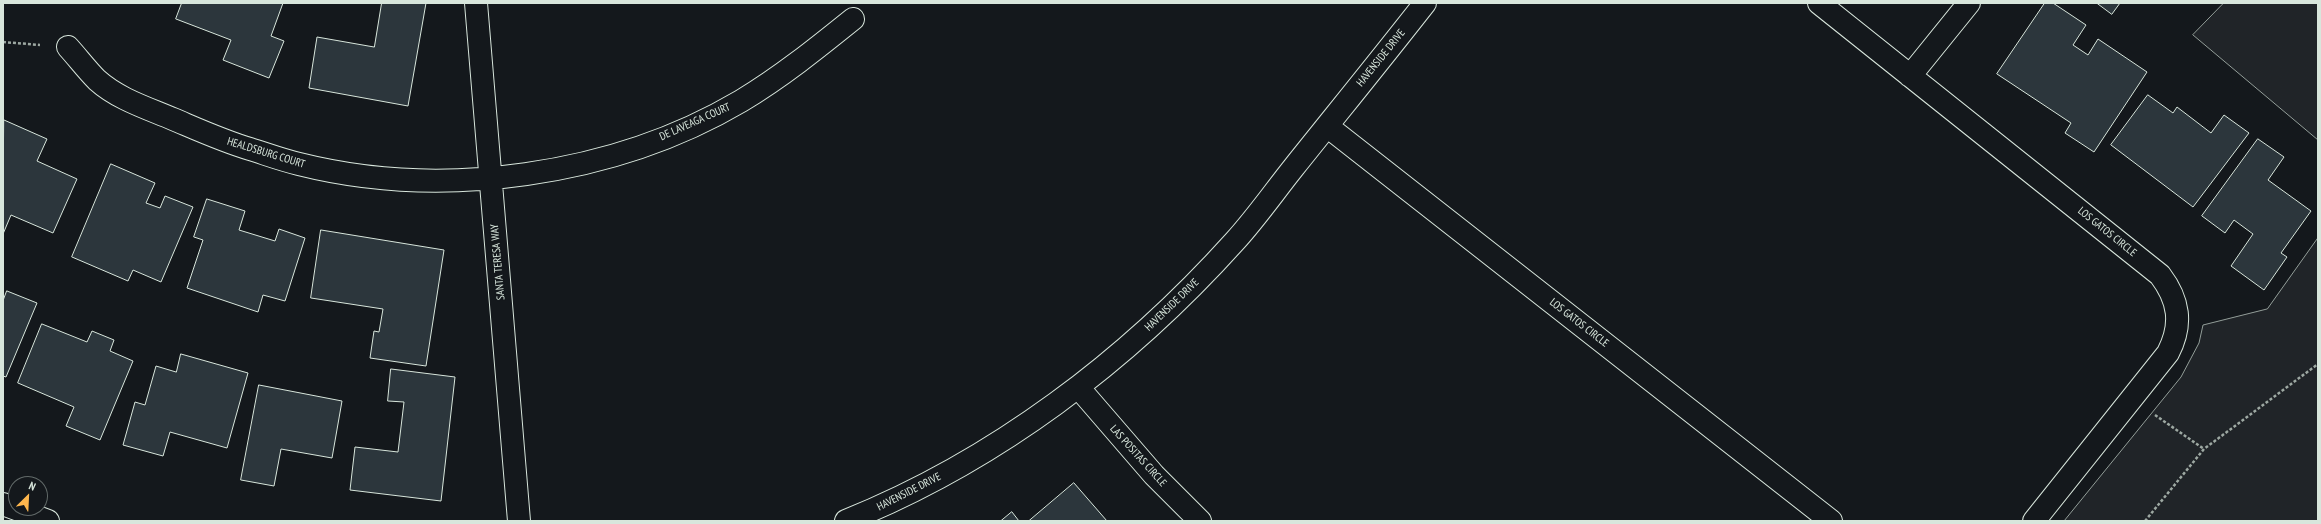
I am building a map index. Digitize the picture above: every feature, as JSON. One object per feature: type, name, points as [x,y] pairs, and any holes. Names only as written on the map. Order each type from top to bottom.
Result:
[{"type":"street","name":"SANTA TERESA WAY","points":[[476,3],[519,521]]},
{"type":"street","name":"HAVENSIDE DRIVE","points":[[846,521],[876,509],[940,477],[1003,440],[1078,387],[1119,355],[1173,306],[1230,246],[1425,3]]},
{"type":"street","name":"LOS GATOS CIRCLE","points":[[1819,3],[2160,275],[2171,289],[2178,316],[2174,342],[2168,353],[2034,521]]},
{"type":"street","points":[[1910,76],[1969,3]]},
{"type":"street","name":"DE LAVEAGA COURT","points":[[491,178],[552,170],[614,155],[683,130],[740,102],[785,73],[853,19]]},
{"type":"street","name":"HEALDSBURG COURT","points":[[68,47],[98,80],[130,101],[229,142],[293,162],[362,175],[426,180],[491,178]]},
{"type":"street","name":"LOS GATOS CIRCLE","points":[[1327,126],[1831,521]]},
{"type":"street","name":"LAS POSITAS CIRCLE","points":[[1078,387],[1154,475],[1200,521]]},
{"type":"street","points":[[3,504],[48,521]]},
{"type":"path","points":[[3,42],[68,47]]},
{"type":"path","points":[[2145,521],[2204,449],[2318,364]]},
{"type":"path","points":[[2131,399],[2204,449]]},
{"type":"shaded area","points":[[2224,3],[2318,3],[2318,140],[2193,35]]},
{"type":"shaded area","points":[[2318,238],[2318,521],[2064,521],[2181,377],[2199,343],[2203,325],[2267,309]]},
{"type":"building","points":[[182,3],[283,3],[271,36],[284,41],[269,78],[223,60],[231,40],[176,19]]},
{"type":"building","points":[[382,3],[426,3],[408,106],[309,88],[317,37],[374,47]]},
{"type":"building","points":[[2045,3],[2053,3],[2086,25],[2073,45],[2088,55],[2098,39],[2147,72],[2094,152],[2065,133],[2071,123],[1997,74]]},
{"type":"building","points":[[2097,3],[2120,3],[2112,14]]},
{"type":"building","points":[[2148,95],[2173,113],[2177,107],[2211,133],[2224,115],[2249,133],[2193,207],[2111,145]]},
{"type":"building","points":[[4,120],[47,139],[37,161],[77,179],[53,233],[11,215],[3,234]]},
{"type":"building","points":[[2258,139],[2284,157],[2268,180],[2311,211],[2281,253],[2287,257],[2264,290],[2231,266],[2253,234],[2234,220],[2225,233],[2202,216]]},
{"type":"building","points":[[111,164],[155,183],[146,203],[160,208],[165,196],[193,207],[161,282],[133,270],[128,281],[72,257]]},
{"type":"building","points":[[207,199],[245,211],[239,230],[275,241],[279,229],[305,238],[285,301],[263,295],[258,312],[187,288],[203,240],[194,237]]},
{"type":"building","points":[[321,230],[444,250],[426,366],[370,358],[374,331],[379,332],[383,309],[311,298]]},
{"type":"building","points":[[7,291],[37,303],[6,377],[3,376],[3,301]]},
{"type":"building","points":[[42,324],[87,342],[92,331],[114,340],[110,351],[133,361],[100,440],[66,426],[74,407],[18,383]]},
{"type":"building","points":[[181,354],[248,373],[227,448],[170,432],[163,456],[123,445],[135,402],[145,405],[156,366],[176,372]]},
{"type":"building","points":[[391,369],[455,377],[441,501],[350,490],[355,447],[398,452],[404,402],[388,401]]},
{"type":"building","points":[[259,385],[342,401],[332,458],[281,449],[274,486],[241,480]]},
{"type":"building","points":[[1074,483],[1107,521],[1029,521]]},
{"type":"building","points":[[1012,512],[1019,521],[1001,521]]}]
